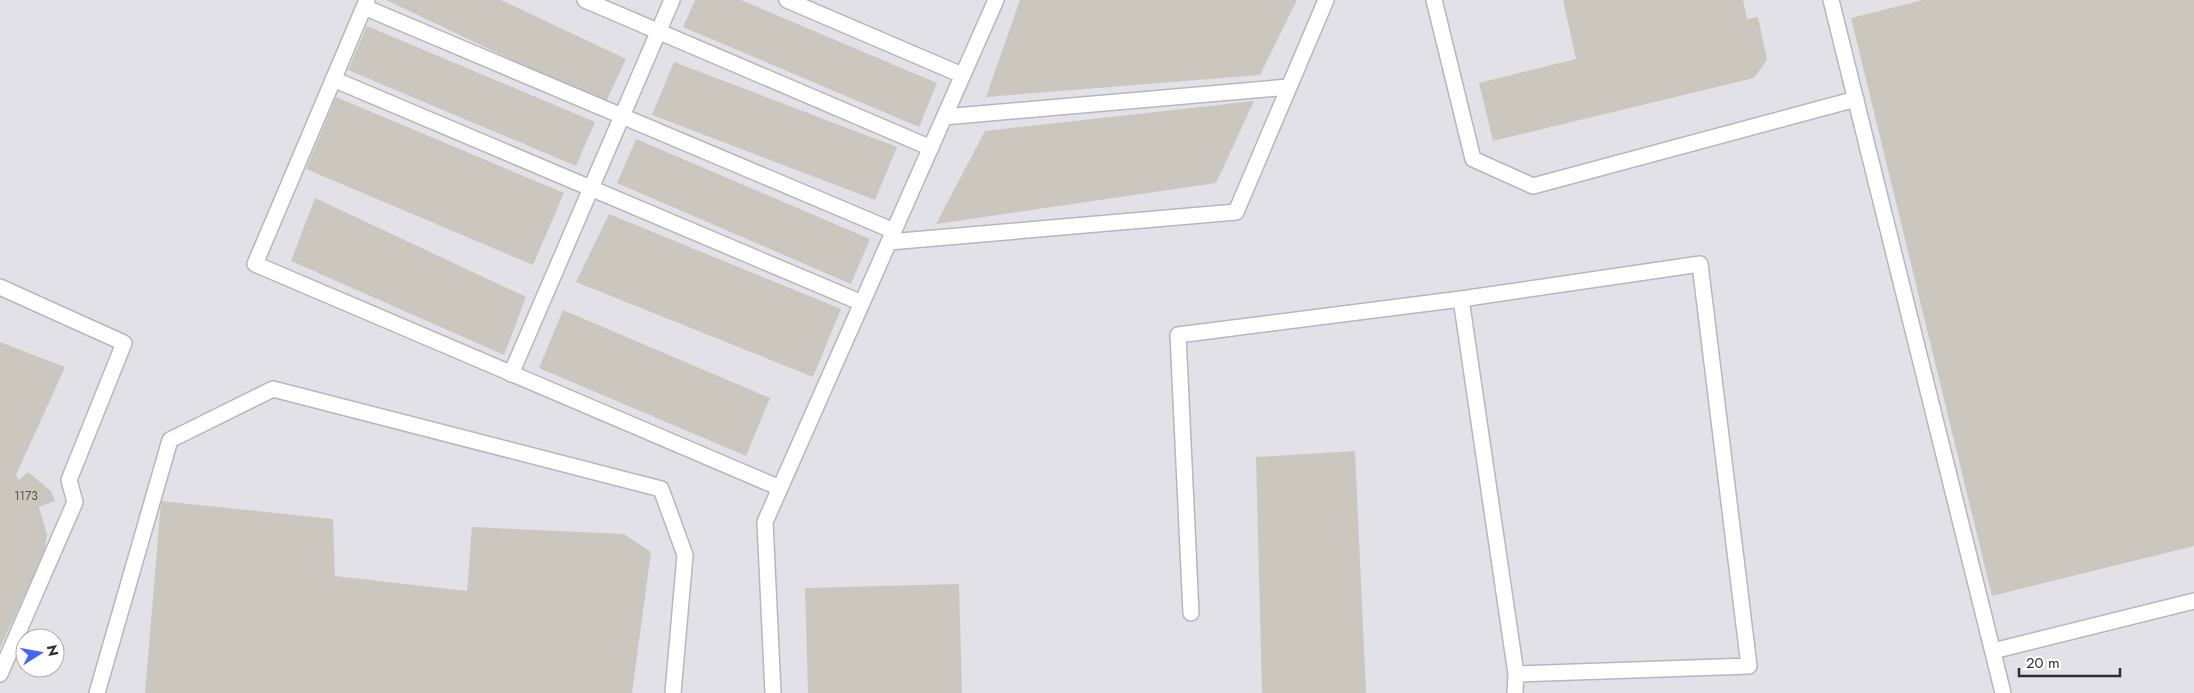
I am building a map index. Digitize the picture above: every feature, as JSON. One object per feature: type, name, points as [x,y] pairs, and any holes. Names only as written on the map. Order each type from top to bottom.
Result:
[{"type":"lane","points":[[585,0],[931,148]]},
{"type":"lane","points":[[511,374],[672,0]]},
{"type":"lane","points":[[787,0],[962,76]]},
{"type":"lane","points":[[773,693],[765,522],[996,0]]},
{"type":"lane","points":[[780,488],[255,264],[365,4],[892,237],[1236,212],[1326,0]]},
{"type":"lane","points":[[1434,0],[1474,159],[1533,186],[1856,99]]},
{"type":"lane","points":[[1831,0],[2003,693]]},
{"type":"lane","points":[[333,79],[862,303]]},
{"type":"lane","points":[[944,117],[1289,87]]},
{"type":"lane","points":[[1191,613],[1178,335],[1461,299],[1700,264],[1749,666],[1516,674]]},
{"type":"lane","points":[[0,287],[124,343],[69,480],[75,502],[0,674]]},
{"type":"lane","points":[[1461,299],[1516,674],[1515,693]]},
{"type":"lane","points":[[97,693],[170,440],[273,388],[661,489],[685,555],[673,693]]},
{"type":"lane","points":[[1993,652],[2194,601]]},
{"type":"shaded area","points":[[0,0],[2194,0],[2194,693],[0,693]]},
{"type":"building","points":[[386,0],[501,0],[626,59],[605,104]]},
{"type":"building","points":[[695,0],[741,0],[937,83],[919,127],[683,27]]},
{"type":"building","points":[[1020,0],[1297,0],[1260,75],[986,97]]},
{"type":"building","points":[[1563,0],[1743,0],[1747,19],[1758,17],[1767,60],[1754,78],[1493,141],[1479,83],[1576,59]]},
{"type":"building","points":[[1923,0],[2194,0],[2194,546],[1992,596],[1851,18]]},
{"type":"building","points":[[367,26],[595,122],[576,166],[348,70]]},
{"type":"building","points":[[674,62],[897,147],[875,200],[652,115]]},
{"type":"building","points":[[336,97],[564,193],[533,265],[306,169]]},
{"type":"building","points":[[1254,101],[1216,183],[936,224],[985,131]]},
{"type":"building","points":[[636,139],[870,239],[851,284],[617,183]]},
{"type":"building","points":[[315,198],[526,297],[504,355],[291,261]]},
{"type":"building","points":[[609,214],[841,309],[813,377],[576,282]]},
{"type":"building","points":[[563,310],[770,398],[746,456],[539,368]]},
{"type":"building","points":[[0,342],[65,367],[16,475],[19,480],[28,472],[51,491],[55,501],[39,507],[47,535],[43,560],[39,564],[0,648]]},
{"type":"building","points":[[1355,451],[1366,693],[1262,693],[1256,457]]},
{"type":"building","points":[[161,501],[333,519],[335,576],[467,591],[472,527],[624,534],[651,552],[632,693],[145,693]]},
{"type":"building","points":[[959,584],[962,693],[808,693],[805,588]]}]
